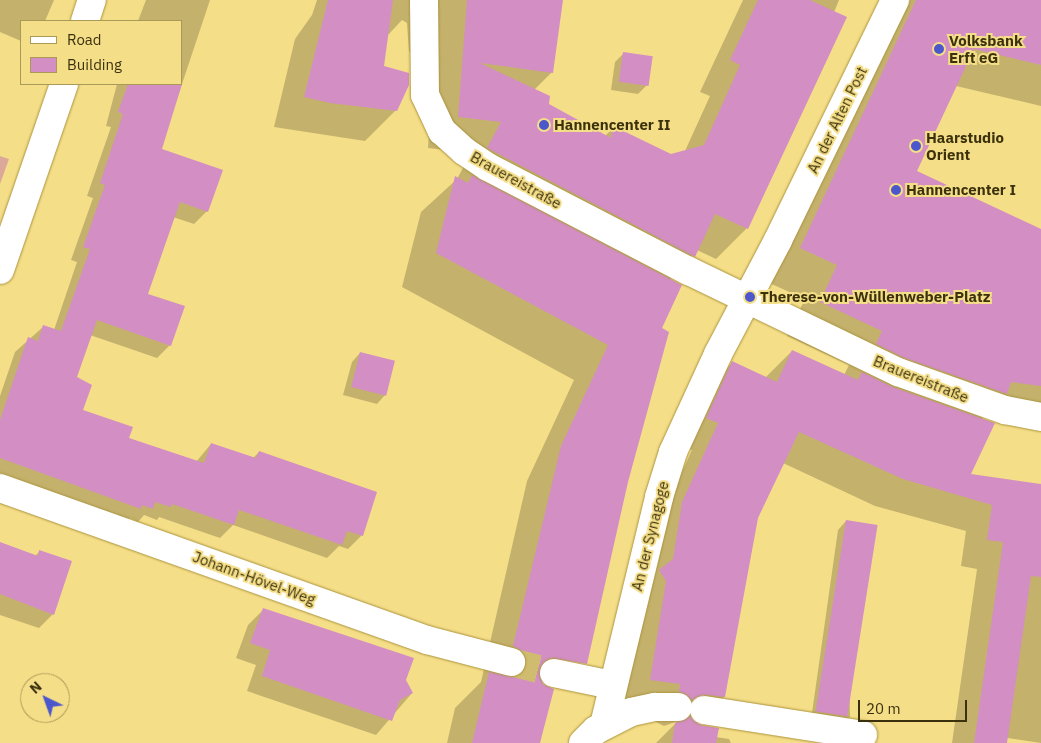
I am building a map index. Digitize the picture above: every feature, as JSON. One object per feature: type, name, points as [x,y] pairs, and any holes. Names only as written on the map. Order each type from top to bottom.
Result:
[{"type":"street","points":[[85,20],[92,0]]},
{"type":"street","name":"Brauereistraße","points":[[424,0],[425,95],[436,120],[451,141],[488,167],[689,271],[925,383],[1005,410],[1041,417]]},
{"type":"street","name":"An der Alten Post","points":[[747,298],[778,240],[895,0]]},
{"type":"street","points":[[0,270],[64,85]]},
{"type":"street","name":"An der Synagoge","points":[[604,725],[612,685],[668,468],[718,354],[747,298]]},
{"type":"street","name":"Johann-Hövel-Weg","points":[[0,488],[427,640],[511,662]]},
{"type":"street","points":[[554,673],[612,685]]},
{"type":"street","points":[[583,743],[604,725],[640,710],[691,709],[864,735]]},
{"type":"shaded area","points":[[0,156],[9,159],[0,184]]},
{"type":"building","points":[[328,0],[393,0],[384,66],[409,73],[409,85],[397,111],[330,103],[304,97]]},
{"type":"building","name":"Hannencenter II","points":[[467,0],[563,0],[553,73],[480,63],[550,96],[549,104],[611,138],[613,126],[671,154],[704,145],[740,65],[730,60],[758,0],[810,0],[847,17],[748,229],[715,214],[695,257],[487,148],[501,122],[458,117]]},
{"type":"building","name":"Hannencenter I","points":[[916,0],[1041,0],[1041,65],[974,49],[917,171],[1041,229],[1041,386],[1011,382],[1007,394],[904,358],[876,344],[882,331],[820,302],[837,265],[800,248]]},
{"type":"building","points":[[623,52],[653,56],[649,86],[619,82]]},
{"type":"building","points":[[128,85],[182,85],[162,149],[223,170],[208,212],[180,202],[148,294],[185,306],[171,346],[97,320],[77,377],[92,385],[83,410],[133,427],[129,438],[204,463],[211,443],[256,458],[259,451],[377,492],[363,536],[347,531],[342,545],[239,510],[234,525],[172,504],[171,507],[155,502],[153,509],[142,505],[141,509],[0,458],[0,420],[28,337],[38,341],[43,325],[61,331],[90,249],[83,247],[105,185],[100,183],[123,114],[118,112]]},
{"type":"building","points":[[472,175],[682,285],[662,328],[669,332],[628,482],[587,664],[550,658],[539,669],[543,684],[554,689],[540,743],[472,743],[489,672],[515,677],[526,666],[522,651],[513,646],[561,446],[608,345],[436,253],[455,176],[468,183]]},
{"type":"building","points":[[792,350],[858,380],[862,372],[893,387],[995,423],[971,474],[1041,484],[1041,577],[1031,576],[1007,743],[974,743],[1003,542],[987,540],[992,505],[903,479],[799,432],[758,518],[725,697],[706,695],[692,700],[679,692],[680,684],[650,680],[666,581],[659,570],[673,559],[682,502],[718,423],[706,418],[732,361],[777,382]]},
{"type":"building","points":[[360,352],[395,361],[386,396],[351,387]]},
{"type":"building","points":[[846,520],[878,525],[847,717],[816,712]]},
{"type":"building","points":[[0,542],[38,556],[39,550],[72,561],[54,615],[0,594]]},
{"type":"building","points":[[263,608],[414,658],[406,680],[413,693],[400,700],[392,721],[262,676],[270,650],[250,643]]},
{"type":"building","points":[[690,716],[701,725],[719,728],[716,743],[672,743],[675,723]]},
{"type":"tunnel","points":[[511,662],[554,673]]},
{"type":"place","name":"Volksbank Erft eG","points":[[939,49]]},
{"type":"place","name":"Hannencenter II","points":[[544,125]]},
{"type":"place","name":"Haarstudio Orient","points":[[916,146]]},
{"type":"place","name":"Hannencenter I","points":[[896,190]]},
{"type":"place","name":"Therese-von-Wüllenweber-Platz","points":[[750,297]]}]
